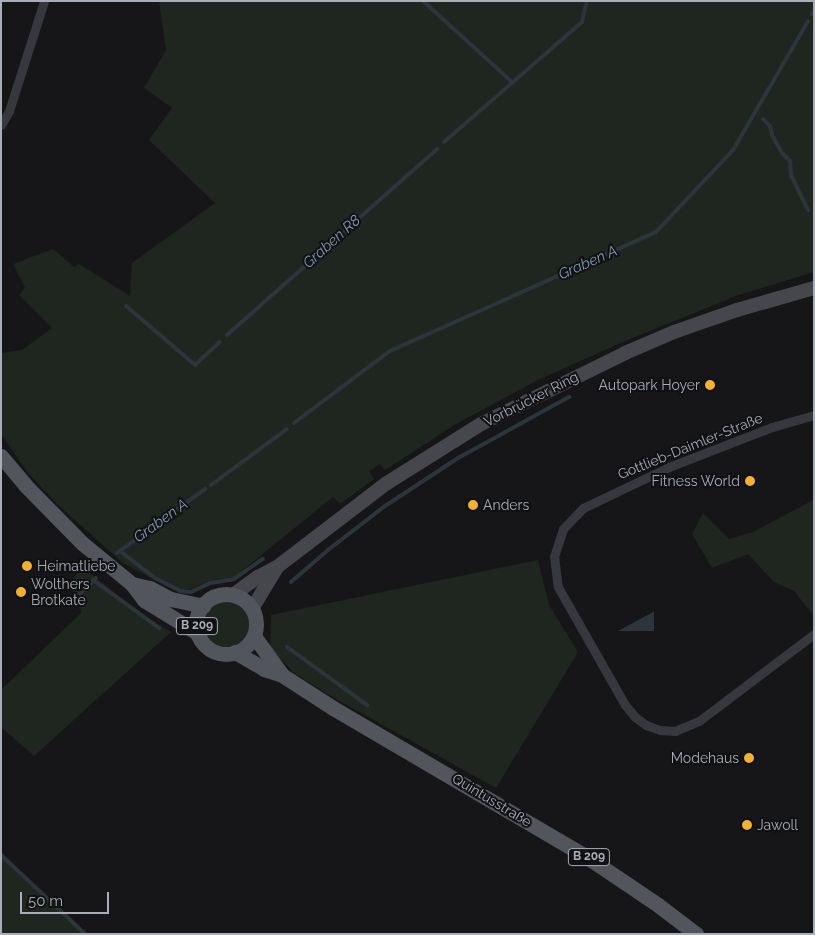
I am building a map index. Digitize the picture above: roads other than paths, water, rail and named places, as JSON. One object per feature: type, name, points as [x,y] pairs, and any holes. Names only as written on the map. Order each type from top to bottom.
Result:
[{"type":"main road","name":"Vorbrücker Ring","points":[[233,595],[258,577],[277,567],[398,476],[481,424],[528,399],[674,332],[814,288]]},
{"type":"main road","name":"B 209","points":[[1,456],[48,510],[82,543],[132,584],[144,600],[199,634],[209,648],[226,654],[235,652]]},
{"type":"main road","name":"Vorbrücker Ring","points":[[252,609],[277,567]]},
{"type":"main road","name":"B 209","points":[[132,584],[150,588],[171,599],[203,606]]},
{"type":"main road","name":"B 209","points":[[199,634],[197,620],[203,606],[216,596],[233,595]]},
{"type":"main road","points":[[233,595],[244,600],[252,609],[256,622],[254,636],[243,649],[235,652]]},
{"type":"main road","name":"Quintusstraße","points":[[254,636],[282,675]]},
{"type":"main road","name":"Quintusstraße","points":[[235,652],[264,669],[282,675],[333,708],[584,855],[658,904],[696,934]]},
{"type":"street","points":[[1,125],[9,111],[44,1]]},
{"type":"street","name":"Gottlieb-Daimler-Straße","points":[[814,415],[772,427],[669,466],[582,508],[564,529],[554,556],[558,587],[625,705],[634,717],[646,726],[660,730],[675,731],[699,721],[814,634]]},
{"type":"waterway","points":[[423,1],[512,82]]},
{"type":"waterway","name":"Graben R8","points":[[444,142],[582,22],[587,1]]},
{"type":"waterway","name":"Graben A","points":[[812,14],[814,10]]},
{"type":"waterway","name":"Graben A","points":[[294,423],[390,351],[656,232],[733,150],[808,21]]},
{"type":"waterway","points":[[763,119],[770,126],[772,135],[782,153],[790,161],[791,175],[808,210]]},
{"type":"waterway","name":"Graben R8","points":[[227,335],[437,149]]},
{"type":"waterway","name":"Graben R8","points":[[126,306],[195,365],[220,342]]},
{"type":"waterway","points":[[291,582],[328,550],[385,506],[458,458],[569,397]]},
{"type":"waterway","name":"Graben A","points":[[211,485],[287,429]]},
{"type":"waterway","name":"Graben A","points":[[117,553],[205,489]]},
{"type":"waterway","points":[[120,551],[155,578],[180,591],[191,592],[210,583],[234,579],[263,559]]},
{"type":"waterway","name":"Graben A","points":[[76,598],[96,578]]},
{"type":"waterway","points":[[93,580],[159,628]]},
{"type":"waterway","points":[[287,647],[367,705]]},
{"type":"waterway","points":[[1,855],[85,934]]},
{"type":"place","name":"Autopark Hoyer","points":[[710,385]]},
{"type":"place","name":"Fitness World","points":[[750,481]]},
{"type":"place","name":"Anders","points":[[473,505]]},
{"type":"place","name":"Heimatliebe","points":[[27,566]]},
{"type":"place","name":"Wolthers Brotkate","points":[[21,592]]},
{"type":"place","name":"Modehaus","points":[[749,758]]},
{"type":"place","name":"Jawoll","points":[[747,825]]}]
